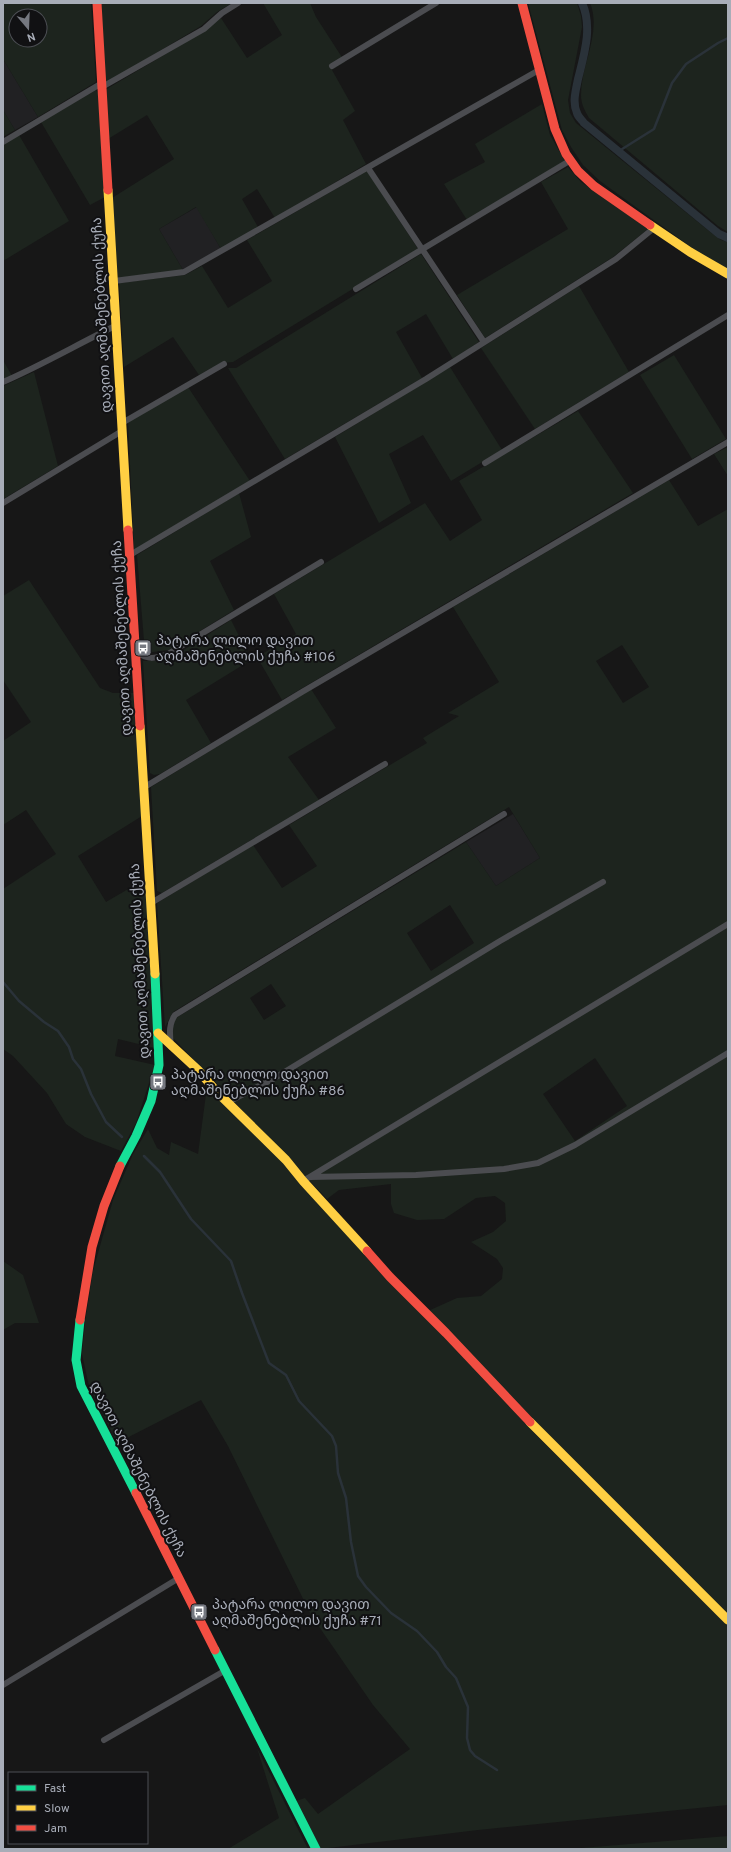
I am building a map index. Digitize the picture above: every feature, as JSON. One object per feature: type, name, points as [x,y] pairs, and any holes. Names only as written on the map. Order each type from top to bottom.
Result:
[{"type":"street","name":"დავით აღმაშენებლის ქუჩა","points":[[97,3],[159,1045],[158,1065],[151,1101],[136,1136],[119,1166],[104,1206],[92,1247],[78,1336],[76,1360],[81,1386],[316,1849]]},
{"type":"street","points":[[3,142],[204,29],[222,13],[238,3]]},
{"type":"street","points":[[332,66],[436,3]]},
{"type":"street","points":[[522,3],[555,129],[560,143],[571,160],[584,176],[596,186],[700,260],[728,274]]},
{"type":"street","points":[[114,281],[184,272],[539,70]]},
{"type":"street","points":[[356,289],[571,160]]},
{"type":"street","points":[[368,168],[484,342]]},
{"type":"street","points":[[130,555],[426,379],[616,259],[654,228]]},
{"type":"street","points":[[485,463],[728,315]]},
{"type":"street","points":[[3,382],[39,366],[55,355],[117,325]]},
{"type":"street","points":[[3,504],[122,427],[224,364]]},
{"type":"street","points":[[144,788],[302,692],[728,442]]},
{"type":"street","points":[[136,652],[147,658],[156,658],[168,654],[321,562]]},
{"type":"street","points":[[151,903],[385,764]]},
{"type":"street","points":[[171,1046],[170,1027],[175,1015],[504,814]]},
{"type":"street","points":[[228,1102],[273,1079],[500,941],[604,882]]},
{"type":"street","points":[[306,1179],[728,924]]},
{"type":"street","points":[[158,1033],[198,1070],[228,1102],[306,1179],[390,1277],[527,1419],[728,1620]]},
{"type":"street","points":[[306,1179],[416,1175],[504,1168],[538,1163],[575,1144],[728,1053]]},
{"type":"street","points":[[3,1685],[179,1578]]},
{"type":"street","points":[[104,1740],[226,1670]]},
{"type":"shaded area","points":[[3,3],[91,3],[96,82],[38,117],[3,59]]},
{"type":"shaded area","points":[[101,3],[232,3],[217,12],[201,26],[105,84]]},
{"type":"shaded area","points":[[263,3],[310,3],[316,17],[345,62],[332,70],[355,111],[343,120],[366,164],[275,218],[257,189],[242,199],[258,227],[221,249],[196,207],[159,229],[183,270],[118,278],[112,198],[174,159],[147,115],[108,139],[105,90],[206,30],[221,18],[247,58],[282,35]]},
{"type":"shaded area","points":[[528,3],[577,3],[581,16],[582,27],[568,100],[570,113],[576,123],[709,231],[721,240],[728,242],[728,270],[706,258],[600,181],[583,165],[562,130]]},
{"type":"shaded area","points":[[590,3],[728,3],[728,232],[718,226],[589,118],[582,104],[581,95],[584,72],[594,25]]},
{"type":"shaded area","points":[[3,59],[38,117],[15,130],[3,110]]},
{"type":"shaded area","points":[[96,90],[98,93],[105,197],[90,205],[41,122]]},
{"type":"shaded area","points":[[542,104],[550,135],[565,161],[467,220],[444,184],[485,162],[475,144]]},
{"type":"shaded area","points":[[3,110],[15,130],[3,137]]},
{"type":"shaded area","points":[[19,135],[69,221],[3,261],[3,144]]},
{"type":"shaded area","points":[[568,167],[581,182],[648,229],[613,257],[485,338],[457,295],[568,229],[541,182]]},
{"type":"shaded area","points":[[367,171],[418,249],[233,362],[221,363],[199,375],[173,337],[124,367],[119,283],[185,275],[202,266],[228,308],[272,281],[247,240]]},
{"type":"shaded area","points":[[197,207],[221,249],[183,270],[159,229]]},
{"type":"shaded area","points":[[421,254],[479,342],[453,359],[426,314],[396,332],[422,378],[285,459],[228,368],[236,368]]},
{"type":"shaded area","points":[[579,286],[629,372],[535,429],[481,348]]},
{"type":"shaded area","points":[[674,355],[726,439],[692,459],[640,375]]},
{"type":"shaded area","points":[[3,360],[12,376],[3,379]]},
{"type":"shaded area","points":[[450,367],[502,450],[451,481],[423,435],[389,454],[411,503],[379,523],[335,437]]},
{"type":"shaded area","points":[[34,372],[58,466],[3,499],[3,386]]},
{"type":"shaded area","points":[[188,387],[250,481],[134,550],[128,422]]},
{"type":"shaded area","points":[[578,411],[633,493],[282,700],[257,657],[296,634],[274,594],[425,503],[450,541],[482,520],[459,481]]},
{"type":"shaded area","points":[[728,447],[728,476],[714,454]]},
{"type":"shaded area","points":[[669,480],[698,526],[728,509],[728,1617],[525,1414],[428,1311],[457,1298],[481,1296],[502,1279],[503,1268],[497,1259],[471,1242],[493,1232],[506,1221],[505,1203],[495,1196],[476,1198],[444,1219],[417,1220],[394,1213],[391,1204],[391,1184],[339,1190],[327,1199],[173,1038],[173,1024],[176,1018],[466,842],[496,886],[540,858],[509,807],[173,1012],[165,1027],[157,903],[253,845],[282,888],[317,866],[289,825],[427,743],[423,738],[459,716],[448,713],[499,682],[453,607]],"holes":[[[622,645],[649,687],[623,703],[596,661]],[[450,905],[474,943],[431,971],[407,933]],[[271,984],[286,1006],[264,1020],[250,998]],[[595,1058],[627,1106],[575,1141],[543,1094]]]},
{"type":"shaded area","points":[[239,493],[251,537],[210,561],[234,610],[169,650],[145,653],[137,555]]},
{"type":"shaded area","points":[[29,580],[100,688],[113,693],[134,693],[142,816],[78,856],[106,902],[147,878],[155,1048],[118,1039],[115,1056],[155,1065],[136,1123],[121,1151],[85,1137],[66,1124],[47,1093],[13,1056],[3,1049],[3,889],[56,854],[26,810],[3,825],[3,741],[31,722],[3,680],[3,596]]},
{"type":"shaded area","points":[[231,620],[251,660],[186,700],[211,743],[160,774],[154,775],[150,773],[143,661],[158,661],[171,658]]},
{"type":"shaded area","points":[[311,689],[336,728],[288,757],[319,800],[162,893],[157,891],[151,787]]},
{"type":"shaded area","points":[[513,814],[540,858],[496,886],[466,842]]},
{"type":"shaded area","points":[[207,1087],[244,1119],[320,1204],[535,1434],[695,1591],[728,1626],[728,1805],[478,1830],[320,1849],[296,1801],[305,1798],[318,1814],[410,1749],[373,1705],[311,1615],[228,1446],[201,1400],[117,1443],[89,1386],[82,1354],[85,1322],[93,1271],[113,1200],[133,1154],[148,1129],[157,1148],[169,1155],[171,1142],[198,1154]]},
{"type":"shaded area","points":[[3,1261],[23,1275],[39,1323],[15,1323],[3,1330]]},
{"type":"shaded area","points":[[257,1748],[308,1849],[228,1849],[279,1818]]},
{"type":"shaded area","points":[[728,1836],[728,1849],[569,1849]]},
{"type":"waterway","points":[[582,3],[587,22],[587,31],[585,51],[575,96],[575,105],[578,116],[584,123],[719,234],[728,238]]},
{"type":"waterway","points":[[619,151],[654,129],[672,83],[686,64],[728,38]]},
{"type":"waterway","points":[[3,982],[19,1001],[44,1022],[58,1031],[69,1047],[73,1059],[81,1069],[91,1094],[106,1122],[122,1137]]},
{"type":"waterway","points":[[144,1156],[160,1172],[191,1219],[231,1261],[269,1363],[286,1375],[299,1401],[332,1436],[336,1446],[338,1473],[346,1498],[351,1542],[358,1576],[366,1587],[391,1613],[417,1631],[437,1652],[446,1667],[456,1678],[468,1707],[467,1738],[470,1750],[475,1756],[497,1770]]},
{"type":"traffic: fast","points":[[120,1166],[136,1136],[151,1101],[159,1065],[155,974]]},
{"type":"traffic: fast","points":[[80,1320],[76,1360],[81,1386],[136,1493]]},
{"type":"traffic: fast","points":[[215,1650],[316,1849]]},
{"type":"traffic: slow","points":[[108,190],[128,530]]},
{"type":"traffic: slow","points":[[650,225],[690,252],[728,274]]},
{"type":"traffic: slow","points":[[140,726],[155,974]]},
{"type":"traffic: slow","points":[[158,1033],[198,1070],[217,1092],[286,1160],[303,1181],[367,1251]]},
{"type":"traffic: slow","points":[[530,1422],[728,1620]]},
{"type":"traffic: jam","points":[[97,3],[108,190]]},
{"type":"traffic: jam","points":[[522,3],[555,129],[566,154],[578,171],[594,186],[650,225]]},
{"type":"traffic: jam","points":[[128,530],[140,726]]},
{"type":"traffic: jam","points":[[80,1320],[92,1247],[104,1206],[120,1166]]},
{"type":"traffic: jam","points":[[367,1251],[390,1277],[446,1333],[530,1422]]},
{"type":"traffic: jam","points":[[136,1493],[215,1650]]},
{"type":"place","name":"პატარა ლილო დავით აღმაშენებლის ქუჩა #106","points":[[143,648]]},
{"type":"place","name":"პატარა ლილო დავით აღმაშენებლის ქუჩა #86","points":[[158,1082]]},
{"type":"place","name":"პატარა ლილო დავით აღმაშენებლის ქუჩა #71","points":[[199,1612]]}]
